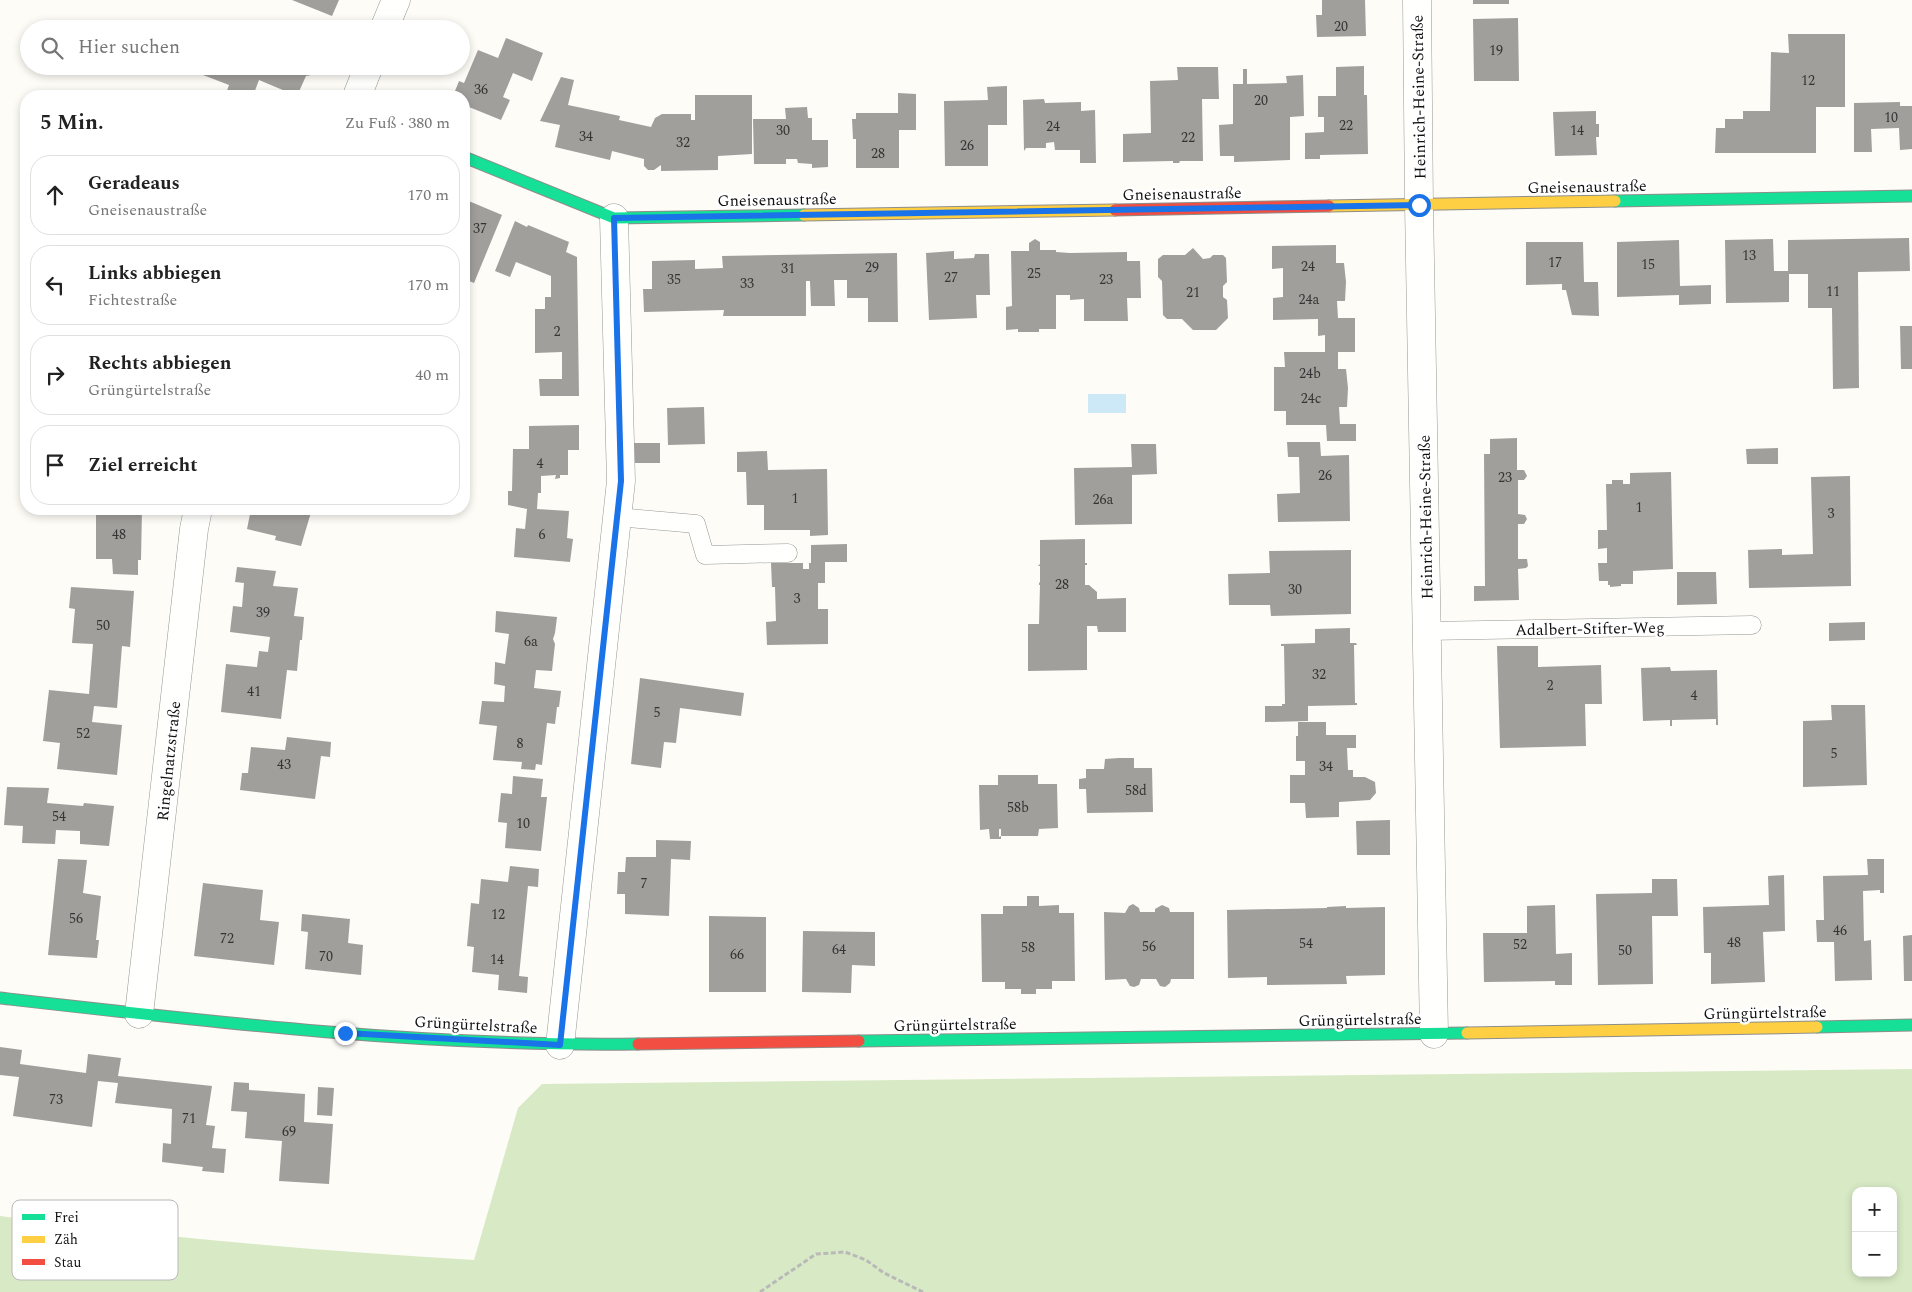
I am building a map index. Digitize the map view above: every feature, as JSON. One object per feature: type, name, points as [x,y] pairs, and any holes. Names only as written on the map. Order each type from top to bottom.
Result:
[{"type":"street","points":[[388,20],[396,0]]},
{"type":"street","name":"Heinrich-Heine-Straße","points":[[1417,0],[1434,1034]]},
{"type":"street","points":[[359,90],[365,75]]},
{"type":"street","name":"Gneisenaustraße","points":[[470,159],[614,218],[1912,196]]},
{"type":"street","points":[[560,1045],[621,481],[614,218]]},
{"type":"street","name":"Ringelnatzstraße","points":[[140,1014],[197,515]]},
{"type":"street","name":"Grüngürtelstraße","points":[[0,998],[140,1014],[345,1033],[560,1045],[1434,1034],[1912,1025]]},
{"type":"lane","points":[[617,517],[696,524],[705,555],[788,553]]},
{"type":"lane","name":"Adalbert-Stifter-Weg","points":[[1427,631],[1752,625]]},
{"type":"path","points":[[760,1292],[816,1254],[838,1252],[845,1252],[866,1260],[884,1273],[924,1292]]},
{"type":"green space","points":[[1912,1069],[1912,1292],[0,1292],[0,1216],[12,1217],[12,1280],[178,1280],[178,1236],[355,1252],[474,1260],[518,1108],[542,1084]]},
{"type":"water","points":[[1088,394],[1126,394],[1126,413],[1088,413]]},
{"type":"building","points":[[292,0],[339,0],[332,16]]},
{"type":"building","points":[[1322,0],[1365,0],[1366,36],[1317,37],[1316,15],[1322,15]]},
{"type":"building","points":[[1473,0],[1509,0],[1509,4],[1473,4]]},
{"type":"building","points":[[1518,18],[1519,81],[1474,81],[1473,19]]},
{"type":"building","points":[[1788,34],[1845,34],[1845,107],[1816,107],[1816,153],[1715,153],[1716,128],[1725,128],[1725,119],[1743,119],[1743,111],[1770,111],[1771,52],[1789,53]]},
{"type":"building","points":[[506,38],[543,53],[532,81],[513,73],[503,97],[510,100],[501,120],[470,107],[470,90],[455,90],[459,81],[464,83],[467,75],[470,75],[470,69],[478,50],[498,58]]},
{"type":"building","points":[[1364,66],[1364,95],[1367,95],[1368,154],[1320,155],[1320,159],[1305,159],[1305,133],[1324,132],[1324,117],[1318,117],[1318,96],[1336,96],[1336,67]]},
{"type":"building","points":[[1177,67],[1218,67],[1219,99],[1202,99],[1203,161],[1180,161],[1179,163],[1173,163],[1173,161],[1123,162],[1123,134],[1151,133],[1150,81],[1178,80]]},
{"type":"building","points":[[1243,69],[1247,69],[1247,84],[1287,83],[1286,76],[1303,75],[1304,116],[1290,117],[1290,160],[1234,162],[1234,156],[1220,156],[1219,125],[1233,124],[1233,84],[1243,84]]},
{"type":"building","points":[[203,75],[311,75],[306,76],[300,90],[283,90],[259,80],[255,90],[227,90],[229,85]]},
{"type":"building","points":[[561,77],[574,80],[568,105],[620,116],[619,120],[651,127],[655,118],[662,114],[691,114],[691,120],[695,120],[695,95],[752,95],[752,154],[718,156],[718,170],[661,171],[661,165],[654,170],[648,170],[644,166],[644,159],[612,151],[610,160],[555,147],[560,125],[540,121]]},
{"type":"building","points":[[1007,86],[1007,125],[988,125],[988,166],[945,166],[944,101],[988,100],[987,87]]},
{"type":"building","points":[[898,93],[916,94],[916,130],[899,130],[899,168],[856,168],[856,139],[853,139],[852,119],[856,119],[856,113],[898,113]]},
{"type":"building","points":[[1044,99],[1045,103],[1081,102],[1081,111],[1095,110],[1096,163],[1080,163],[1080,150],[1055,150],[1054,142],[1046,143],[1046,148],[1026,148],[1024,151],[1023,100]]},
{"type":"building","points":[[1900,102],[1900,106],[1912,106],[1912,149],[1900,150],[1899,128],[1871,129],[1872,152],[1854,152],[1854,103]]},
{"type":"building","points":[[807,107],[808,118],[812,118],[812,140],[828,140],[828,167],[812,168],[812,164],[798,163],[797,159],[786,159],[786,164],[754,164],[753,119],[786,119],[785,108]]},
{"type":"building","points":[[1596,111],[1596,124],[1599,124],[1599,137],[1596,137],[1597,155],[1555,156],[1553,112]]},
{"type":"building","points":[[470,202],[502,215],[474,283],[470,281]]},
{"type":"building","points":[[515,221],[569,242],[566,252],[577,257],[579,396],[540,396],[539,379],[562,379],[562,352],[535,353],[535,309],[545,309],[545,297],[551,297],[551,276],[516,262],[510,277],[495,271]]},
{"type":"building","points":[[1909,238],[1910,271],[1858,272],[1859,388],[1833,389],[1832,308],[1808,308],[1808,274],[1789,274],[1789,302],[1726,303],[1725,240],[1773,239],[1774,271],[1788,271],[1788,240]]},
{"type":"building","points":[[1035,239],[1040,242],[1040,250],[1056,250],[1056,252],[1070,253],[1127,252],[1127,261],[1140,261],[1141,298],[1127,298],[1128,321],[1084,321],[1084,299],[1070,300],[1070,295],[1056,295],[1056,329],[1039,329],[1039,332],[1018,332],[1018,329],[1006,330],[1006,307],[1012,306],[1011,251],[1029,251],[1029,243]]},
{"type":"building","points":[[1679,240],[1680,286],[1711,285],[1711,304],[1679,305],[1679,295],[1617,297],[1617,242]]},
{"type":"building","points":[[1526,242],[1583,242],[1584,282],[1598,282],[1599,316],[1572,315],[1566,290],[1562,290],[1562,284],[1526,285]]},
{"type":"building","points":[[1336,245],[1336,263],[1344,263],[1346,282],[1345,301],[1337,301],[1338,318],[1355,318],[1355,352],[1338,352],[1338,369],[1346,369],[1348,388],[1347,407],[1339,407],[1340,424],[1356,424],[1356,441],[1327,441],[1326,425],[1286,425],[1286,411],[1274,411],[1274,367],[1285,367],[1284,352],[1325,352],[1325,335],[1318,336],[1318,319],[1273,320],[1273,298],[1283,297],[1283,268],[1272,269],[1272,246]]},
{"type":"building","points":[[1193,248],[1203,259],[1210,258],[1213,255],[1223,255],[1226,258],[1227,282],[1223,286],[1223,297],[1227,300],[1228,318],[1216,330],[1193,330],[1182,319],[1167,319],[1163,315],[1162,281],[1158,277],[1158,259],[1163,255],[1185,255]]},
{"type":"building","points":[[954,251],[954,259],[974,258],[975,254],[989,254],[990,295],[976,295],[977,318],[929,320],[926,253]]},
{"type":"building","points":[[897,253],[898,322],[868,322],[868,298],[847,298],[847,280],[834,280],[835,306],[811,306],[810,281],[806,281],[806,316],[723,316],[724,310],[644,312],[643,289],[652,289],[652,261],[695,260],[695,269],[723,268],[722,256]]},
{"type":"building","points":[[1900,326],[1912,326],[1912,369],[1901,369]]},
{"type":"building","points":[[704,407],[705,444],[668,445],[667,408]]},
{"type":"building","points":[[579,425],[579,450],[568,450],[568,475],[560,475],[560,478],[555,479],[556,475],[541,476],[541,493],[538,493],[537,509],[569,511],[567,538],[573,539],[570,562],[514,557],[516,528],[525,529],[527,509],[508,505],[508,491],[512,491],[513,449],[529,449],[529,426]]},
{"type":"building","points":[[1517,438],[1517,470],[1524,470],[1527,476],[1524,480],[1518,480],[1518,514],[1525,515],[1527,519],[1524,524],[1518,524],[1518,559],[1527,559],[1528,566],[1518,569],[1519,600],[1474,601],[1474,586],[1485,586],[1484,454],[1490,454],[1490,439]]},
{"type":"building","points":[[1287,442],[1320,442],[1321,456],[1349,455],[1350,521],[1278,522],[1277,494],[1300,493],[1299,457],[1288,457]]},
{"type":"building","points":[[634,443],[660,443],[660,463],[634,463]]},
{"type":"building","points":[[1131,444],[1156,444],[1157,474],[1132,475],[1132,524],[1075,525],[1074,468],[1132,467]]},
{"type":"building","points":[[1778,448],[1778,464],[1747,464],[1746,449]]},
{"type":"building","points":[[767,451],[768,470],[827,469],[828,535],[810,536],[810,530],[764,530],[764,505],[747,505],[746,472],[737,472],[737,452]]},
{"type":"building","points":[[1671,472],[1673,569],[1633,571],[1633,584],[1621,584],[1621,586],[1610,587],[1608,581],[1599,581],[1598,563],[1607,563],[1607,548],[1598,549],[1598,530],[1607,530],[1606,484],[1612,484],[1612,480],[1623,480],[1623,484],[1630,484],[1630,473]]},
{"type":"building","points":[[1850,476],[1851,586],[1749,588],[1748,550],[1782,549],[1782,555],[1813,554],[1811,477]]},
{"type":"building","points":[[96,515],[142,515],[141,560],[138,560],[138,575],[113,574],[112,559],[96,559]]},
{"type":"building","points":[[250,515],[310,515],[301,546],[275,540],[276,536],[247,529]]},
{"type":"building","points":[[1085,539],[1085,563],[1087,565],[1085,565],[1085,585],[1089,585],[1097,592],[1097,599],[1126,598],[1126,632],[1098,632],[1097,626],[1087,626],[1087,670],[1028,671],[1028,624],[1039,624],[1040,566],[1038,566],[1040,564],[1040,540]]},
{"type":"building","points":[[847,544],[847,562],[825,562],[825,583],[818,583],[818,609],[828,609],[828,644],[767,645],[766,622],[776,621],[775,587],[772,587],[771,563],[803,563],[803,569],[809,569],[811,545]]},
{"type":"building","points":[[1351,550],[1351,614],[1271,616],[1270,605],[1229,605],[1228,574],[1270,573],[1269,551]]},
{"type":"building","points":[[237,567],[276,571],[273,586],[298,588],[294,616],[304,617],[302,640],[300,640],[297,671],[287,670],[281,719],[221,712],[226,664],[257,667],[259,651],[268,652],[270,637],[230,632],[233,606],[242,607],[244,583],[235,582]]},
{"type":"building","points":[[1677,572],[1716,572],[1717,604],[1677,605]]},
{"type":"building","points":[[71,587],[134,591],[130,647],[122,646],[117,708],[94,706],[92,722],[122,725],[117,775],[57,769],[60,743],[43,741],[49,690],[89,694],[93,644],[72,643],[75,609],[69,608]]},
{"type":"building","points":[[496,611],[557,617],[553,639],[555,644],[552,671],[536,670],[534,688],[561,691],[559,707],[557,707],[555,724],[547,723],[542,765],[536,764],[535,770],[521,769],[522,762],[493,760],[497,726],[479,724],[482,701],[504,702],[505,686],[494,684],[495,662],[505,664],[509,634],[495,632]]},
{"type":"building","points":[[1865,622],[1865,640],[1829,641],[1829,623]]},
{"type":"building","points":[[1350,628],[1350,643],[1356,643],[1357,645],[1354,645],[1355,703],[1357,705],[1308,706],[1308,721],[1265,722],[1265,706],[1282,706],[1282,704],[1285,704],[1284,646],[1281,646],[1281,644],[1315,643],[1315,629]]},
{"type":"building","points":[[1497,646],[1538,646],[1538,667],[1601,665],[1602,704],[1585,704],[1586,746],[1500,748]]},
{"type":"building","points":[[1670,667],[1671,671],[1717,670],[1718,725],[1716,725],[1716,719],[1672,720],[1672,726],[1670,726],[1670,720],[1643,721],[1641,668]]},
{"type":"building","points":[[640,678],[744,693],[741,716],[680,708],[676,743],[664,742],[661,768],[631,764]]},
{"type":"building","points":[[1831,705],[1865,705],[1867,785],[1803,787],[1803,721],[1832,720]]},
{"type":"building","points":[[1298,722],[1326,722],[1326,735],[1356,735],[1356,748],[1347,748],[1348,770],[1353,770],[1353,777],[1365,777],[1375,782],[1376,793],[1370,800],[1339,802],[1339,817],[1306,818],[1305,803],[1290,803],[1290,775],[1305,775],[1305,761],[1296,761]]},
{"type":"building","points":[[287,737],[331,742],[330,757],[321,756],[315,799],[240,790],[242,773],[248,773],[251,747],[285,750]]},
{"type":"building","points":[[1134,758],[1134,768],[1152,768],[1153,812],[1087,813],[1086,789],[1079,789],[1079,779],[1086,778],[1086,769],[1104,769],[1105,759]]},
{"type":"building","points":[[998,775],[1038,775],[1038,784],[1057,784],[1058,828],[1039,829],[1038,836],[1001,836],[1001,839],[990,839],[989,829],[980,830],[979,785],[998,785]]},
{"type":"building","points":[[513,776],[543,779],[541,797],[547,797],[541,851],[505,848],[507,823],[498,822],[501,793],[512,794]]},
{"type":"building","points":[[7,787],[49,788],[47,803],[83,806],[84,803],[114,806],[109,846],[80,844],[80,831],[56,830],[55,844],[22,843],[23,826],[4,825]]},
{"type":"building","points":[[1390,820],[1390,855],[1357,855],[1356,821]]},
{"type":"building","points":[[656,840],[691,841],[690,860],[671,859],[669,916],[625,914],[625,894],[617,894],[618,872],[625,872],[626,857],[656,857]]},
{"type":"building","points":[[58,859],[87,860],[83,893],[101,896],[96,940],[99,940],[97,958],[48,955]]},
{"type":"building","points":[[1867,859],[1884,859],[1884,893],[1880,893],[1880,890],[1863,891],[1864,941],[1871,940],[1872,980],[1835,981],[1834,942],[1817,942],[1816,920],[1824,920],[1823,876],[1868,875]]},
{"type":"building","points":[[510,866],[539,869],[538,887],[528,886],[519,976],[528,977],[527,993],[498,990],[499,975],[472,972],[474,947],[467,946],[471,903],[479,904],[481,879],[508,882]]},
{"type":"building","points":[[1784,875],[1785,931],[1763,932],[1765,982],[1711,984],[1711,953],[1704,953],[1703,907],[1769,905],[1768,876]]},
{"type":"building","points":[[1652,879],[1677,879],[1678,916],[1652,916],[1653,984],[1598,985],[1596,894],[1652,893]]},
{"type":"building","points":[[203,883],[263,890],[260,920],[279,922],[274,965],[194,956]]},
{"type":"building","points":[[1027,896],[1039,896],[1039,906],[1059,905],[1059,913],[1074,913],[1075,981],[1052,981],[1052,989],[1036,989],[1036,994],[1021,994],[1021,989],[1005,989],[1005,982],[982,982],[981,914],[1003,914],[1003,906],[1027,906]]},
{"type":"building","points":[[1133,904],[1139,908],[1140,912],[1155,912],[1155,909],[1162,905],[1169,908],[1170,912],[1194,912],[1194,979],[1171,979],[1170,983],[1165,987],[1160,986],[1156,979],[1141,979],[1139,985],[1134,987],[1130,986],[1126,979],[1105,980],[1104,912],[1125,913],[1129,906]]},
{"type":"building","points":[[1555,905],[1556,954],[1572,953],[1572,985],[1555,985],[1555,981],[1484,982],[1483,933],[1527,933],[1527,906]]},
{"type":"building","points":[[1346,906],[1346,908],[1385,907],[1385,975],[1346,976],[1347,984],[1267,985],[1267,977],[1228,978],[1227,910]]},
{"type":"building","points":[[302,914],[350,919],[348,943],[363,945],[361,975],[305,969],[308,932],[301,931]]},
{"type":"building","points":[[709,916],[766,917],[766,992],[709,992]]},
{"type":"building","points":[[803,931],[875,932],[875,966],[852,965],[851,993],[802,992]]},
{"type":"building","points":[[1912,935],[1912,981],[1904,981],[1903,936]]},
{"type":"building","points":[[0,1047],[22,1050],[20,1064],[86,1073],[88,1054],[121,1058],[118,1076],[212,1086],[206,1125],[215,1126],[212,1148],[226,1149],[224,1173],[202,1171],[203,1167],[162,1162],[163,1143],[171,1144],[172,1109],[115,1103],[118,1083],[98,1081],[92,1127],[13,1116],[19,1077],[0,1075]]},
{"type":"building","points":[[234,1082],[249,1083],[249,1090],[305,1094],[304,1122],[333,1124],[329,1184],[279,1181],[282,1141],[245,1138],[247,1112],[231,1111]]},
{"type":"building","points":[[318,1087],[334,1088],[332,1116],[317,1115]]},
{"type":"traffic: fast","points":[[470,159],[614,218],[804,215]]},
{"type":"traffic: fast","points":[[1615,201],[1912,196]]},
{"type":"traffic: fast","points":[[0,998],[238,1024],[398,1037],[558,1044],[638,1044]]},
{"type":"traffic: fast","points":[[1817,1027],[1912,1025]]},
{"type":"traffic: fast","points":[[859,1041],[1467,1033]]},
{"type":"traffic: slow","points":[[1329,206],[1615,201]]},
{"type":"traffic: slow","points":[[804,215],[1115,210]]},
{"type":"traffic: slow","points":[[1467,1033],[1817,1027]]},
{"type":"traffic: jam","points":[[1115,210],[1329,206]]},
{"type":"traffic: jam","points":[[638,1044],[859,1041]]},
{"type":"route","points":[[345,1033],[560,1045],[621,481],[614,218],[1419,205]]}]
